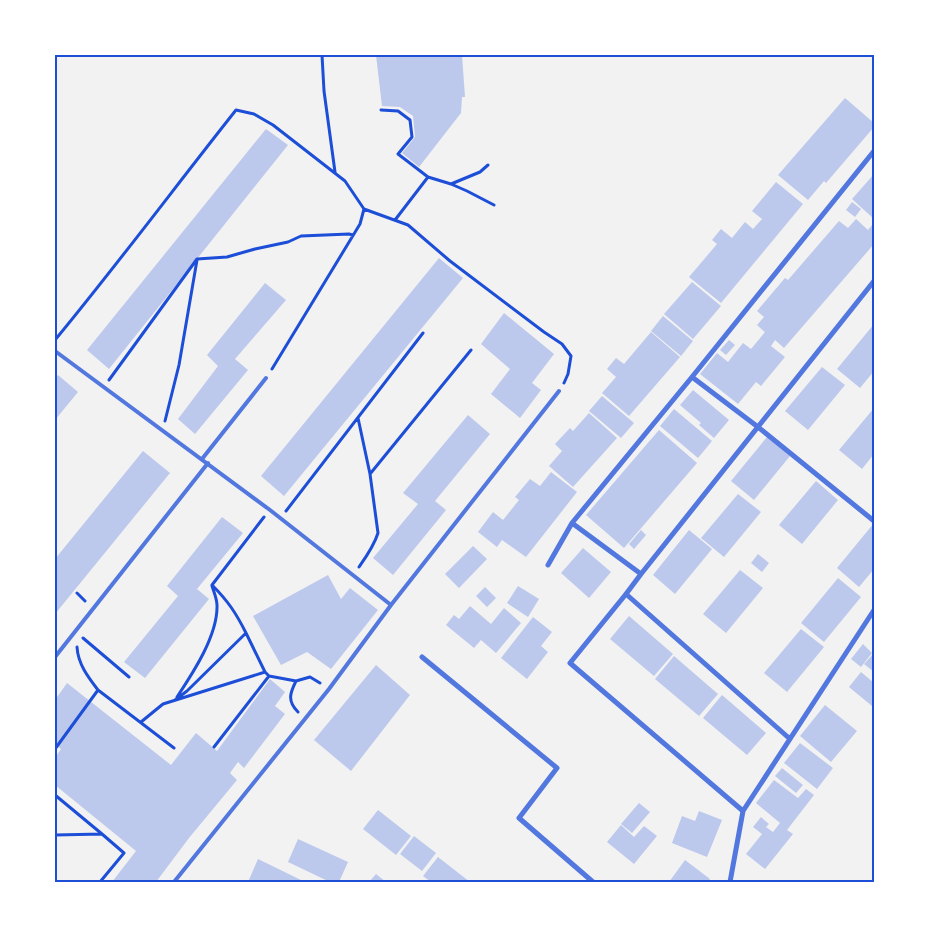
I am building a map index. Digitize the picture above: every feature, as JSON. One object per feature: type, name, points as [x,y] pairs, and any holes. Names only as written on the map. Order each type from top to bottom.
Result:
[{"type":"street","points":[[548,565],[572,523],[874,151]]},
{"type":"street","points":[[743,811],[570,663],[874,280]]},
{"type":"street","points":[[692,377],[758,427],[874,521]]},
{"type":"street","points":[[572,523],[640,574]]},
{"type":"street","points":[[626,594],[790,739]]},
{"type":"street","points":[[730,882],[743,811],[874,610]]},
{"type":"street","points":[[422,656],[558,768],[519,818],[593,882]]},
{"type":"lane","points":[[55,351],[281,518],[391,605]]},
{"type":"lane","points":[[202,459],[266,378]]},
{"type":"lane","points":[[174,882],[329,689],[391,605],[559,391]]},
{"type":"lane","points":[[55,657],[208,463]]},
{"type":"path","points":[[322,55],[324,91],[335,173]]},
{"type":"path","points":[[55,340],[236,110],[254,114],[273,125],[345,180],[364,209],[408,225],[450,261],[562,344],[571,356],[568,374],[559,391]]},
{"type":"path","points":[[382,110],[398,111],[410,120],[412,137],[398,154],[428,178],[451,184],[494,205]]},
{"type":"path","points":[[451,184],[480,172],[488,165]]},
{"type":"path","points":[[395,220],[428,178]]},
{"type":"path","points":[[266,378],[360,224],[364,209]]},
{"type":"path","points":[[197,259],[227,257],[288,242],[301,236],[353,235]]},
{"type":"path","points":[[104,387],[197,259]]},
{"type":"path","points":[[162,431],[179,365],[197,259]]},
{"type":"path","points":[[281,518],[423,333]]},
{"type":"path","points":[[370,474],[471,350]]},
{"type":"path","points":[[353,575],[368,554],[378,533],[370,474],[358,418]]},
{"type":"path","points":[[212,585],[270,510]]},
{"type":"path","points":[[212,585],[226,599],[236,614],[265,672],[269,676],[296,681],[310,677],[329,689]]},
{"type":"path","points":[[175,700],[208,645],[215,624],[217,605],[212,585]]},
{"type":"path","points":[[75,632],[129,677]]},
{"type":"path","points":[[175,700],[187,691],[246,633]]},
{"type":"path","points":[[77,653],[82,667],[98,690],[174,748]]},
{"type":"path","points":[[141,722],[163,704],[265,672]]},
{"type":"path","points":[[214,747],[269,676]]},
{"type":"path","points":[[296,681],[290,694],[293,707],[304,719]]},
{"type":"path","points":[[55,749],[98,690]]},
{"type":"path","points":[[56,798],[124,853],[100,882]]},
{"type":"path","points":[[55,835],[102,834]]},
{"type":"building","points":[[376,55],[462,55],[465,97],[462,97],[461,113],[419,167],[402,153],[415,137],[413,116],[400,107],[382,106]]},
{"type":"building","points":[[845,98],[874,123],[874,127],[826,183],[824,181],[808,200],[778,175]]},
{"type":"building","points":[[266,129],[288,145],[109,369],[87,350]]},
{"type":"building","points":[[874,174],[874,219],[852,199]]},
{"type":"building","points":[[776,182],[803,204],[721,303],[689,277],[717,244],[712,240],[721,229],[732,238],[745,222],[753,229],[762,219],[752,211]]},
{"type":"building","points":[[852,202],[861,209],[855,217],[846,210]]},
{"type":"building","points":[[856,219],[868,230],[872,225],[874,227],[874,244],[784,348],[775,340],[771,346],[785,357],[761,386],[756,382],[738,404],[700,374],[717,353],[728,362],[743,343],[751,349],[765,332],[757,325],[764,317],[757,311],[785,278],[788,280],[839,221],[848,228]]},
{"type":"building","points":[[439,258],[463,278],[284,496],[261,476]]},
{"type":"building","points":[[692,282],[721,306],[693,339],[664,314]]},
{"type":"building","points":[[265,283],[286,300],[235,359],[248,370],[195,434],[178,419],[218,366],[207,355]]},
{"type":"building","points":[[504,313],[554,354],[532,383],[541,390],[520,418],[491,394],[510,369],[481,344]]},
{"type":"building","points":[[663,316],[693,341],[681,356],[651,331]]},
{"type":"building","points":[[874,324],[874,371],[860,388],[837,369]]},
{"type":"building","points":[[651,332],[680,357],[629,416],[602,393],[616,377],[607,369],[616,358],[624,364]]},
{"type":"building","points":[[729,340],[735,345],[726,355],[720,350]]},
{"type":"building","points":[[822,367],[845,385],[808,430],[785,411]]},
{"type":"building","points":[[58,375],[78,392],[55,420],[55,379]]},
{"type":"building","points":[[693,390],[729,420],[714,438],[699,425],[701,423],[680,405]]},
{"type":"building","points":[[602,396],[634,423],[621,438],[589,411]]},
{"type":"building","points":[[874,408],[874,454],[862,469],[839,450]]},
{"type":"building","points":[[674,409],[712,441],[698,458],[660,426]]},
{"type":"building","points":[[589,413],[617,438],[573,487],[549,466],[562,451],[555,444],[570,428],[573,431]]},
{"type":"building","points":[[468,415],[490,434],[435,501],[446,510],[393,575],[373,558],[418,504],[403,493]]},
{"type":"building","points":[[659,430],[697,463],[624,548],[586,515]]},
{"type":"building","points":[[767,437],[790,456],[754,500],[731,481]]},
{"type":"building","points":[[143,451],[170,473],[55,614],[55,559]]},
{"type":"building","points":[[551,472],[577,492],[526,557],[502,540],[497,547],[478,532],[493,512],[503,520],[519,500],[515,497],[530,479],[540,486]]},
{"type":"building","points":[[816,481],[838,500],[802,544],[779,525]]},
{"type":"building","points":[[738,494],[761,512],[724,557],[701,538]]},
{"type":"building","points":[[222,517],[243,533],[197,589],[209,599],[145,678],[124,662],[178,596],[167,586]]},
{"type":"building","points":[[874,523],[874,569],[859,587],[837,568]]},
{"type":"building","points":[[641,530],[646,535],[634,549],[629,544]]},
{"type":"building","points":[[689,530],[712,549],[675,594],[653,575]]},
{"type":"building","points":[[473,546],[487,559],[459,588],[445,574]]},
{"type":"building","points":[[583,548],[611,572],[589,598],[561,573]]},
{"type":"building","points":[[758,554],[769,563],[762,572],[751,563]]},
{"type":"building","points":[[740,570],[763,588],[726,633],[703,614]]},
{"type":"building","points":[[328,575],[341,599],[350,588],[378,610],[331,669],[307,652],[281,665],[253,616]]},
{"type":"building","points":[[838,578],[861,597],[824,642],[801,623]]},
{"type":"building","points":[[518,586],[539,599],[528,617],[507,603]]},
{"type":"building","points":[[485,587],[496,598],[487,607],[476,596]]},
{"type":"building","points":[[470,606],[491,624],[504,608],[521,623],[496,653],[481,640],[474,648],[446,625],[454,615],[459,619]]},
{"type":"building","points":[[629,616],[673,654],[654,676],[610,639]]},
{"type":"building","points":[[533,617],[552,632],[541,646],[548,652],[527,679],[501,658]]},
{"type":"building","points":[[801,629],[824,647],[787,692],[764,673]]},
{"type":"building","points":[[863,644],[872,653],[861,667],[851,659]]},
{"type":"building","points":[[874,653],[874,672],[864,664]]},
{"type":"building","points":[[674,656],[718,694],[699,716],[655,679]]},
{"type":"building","points":[[376,665],[410,695],[351,771],[314,740]]},
{"type":"building","points":[[861,672],[874,683],[874,703],[872,706],[849,687]]},
{"type":"building","points":[[270,679],[285,692],[275,706],[285,714],[244,768],[238,762],[230,773],[237,780],[189,838],[156,882],[112,882],[136,851],[55,785],[55,758],[61,749],[55,744],[55,700],[67,683],[171,765],[196,733],[217,751]]},
{"type":"building","points":[[722,695],[766,733],[747,755],[703,718]]},
{"type":"building","points":[[825,705],[857,731],[831,762],[800,736]]},
{"type":"building","points":[[800,743],[833,768],[817,789],[784,763]]},
{"type":"building","points":[[782,768],[803,785],[796,793],[775,776]]},
{"type":"building","points":[[774,780],[798,798],[806,789],[814,795],[787,830],[793,834],[765,869],[746,854],[762,834],[753,827],[761,817],[769,824],[766,827],[773,832],[780,823],[756,803]]},
{"type":"building","points":[[639,803],[650,812],[632,833],[621,824]]},
{"type":"building","points":[[378,810],[411,836],[396,855],[363,829]]},
{"type":"building","points":[[699,811],[722,820],[707,857],[672,843],[682,816],[695,821]]},
{"type":"building","points":[[621,825],[634,837],[644,826],[657,836],[634,864],[607,842]]},
{"type":"building","points":[[414,836],[436,853],[422,871],[400,854]]},
{"type":"building","points":[[298,839],[348,862],[339,882],[330,882],[288,862]]},
{"type":"building","points":[[438,857],[470,882],[431,882],[423,876]]},
{"type":"building","points":[[258,859],[303,881],[303,882],[248,882]]},
{"type":"building","points":[[685,860],[710,879],[708,882],[669,882]]},
{"type":"building","points":[[376,874],[386,882],[369,882]]}]
